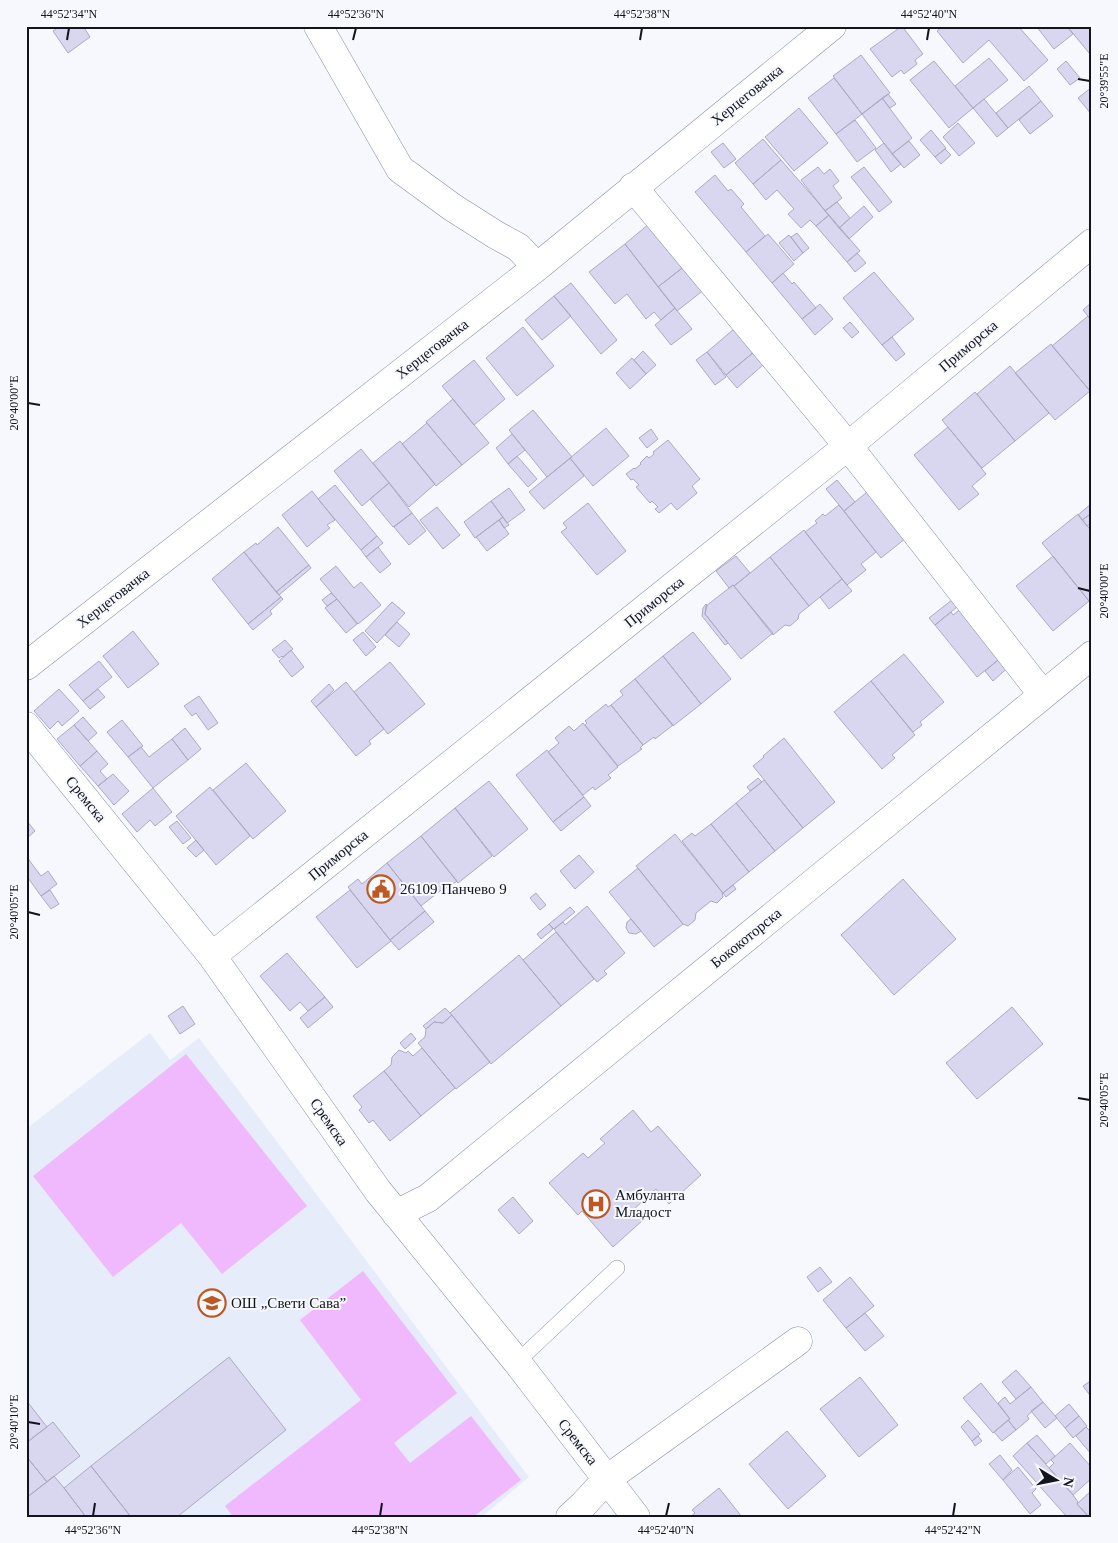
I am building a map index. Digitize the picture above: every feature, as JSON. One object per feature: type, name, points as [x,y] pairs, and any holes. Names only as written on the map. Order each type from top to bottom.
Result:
[{"type":"street","points":[[318,26],[400,169],[452,207],[518,247],[537,267]]},
{"type":"street","name":"Херцеговачка","points":[[26,666],[537,267],[832,26]]},
{"type":"street","points":[[633,187],[848,446],[1043,695]]},
{"type":"street","name":"Приморска","points":[[212,956],[848,446],[1092,243]]},
{"type":"street","name":"Бококоторска","points":[[396,1214],[428,1198],[1092,655]]},
{"type":"street","name":"Сремска","points":[[26,726],[212,956],[396,1214],[517,1362],[636,1517]]},
{"type":"street","points":[[570,1517],[607,1479],[798,1341]]},
{"type":"lane","points":[[517,1362],[617,1268]]},
{"type":"shaded area","name":"ОШ „Свети Сава”","points":[[150,1033],[170,1060],[199,1038],[529,1477],[482,1517],[26,1517],[26,1129]]},
{"type":"shaded area","points":[[186,1054],[307,1206],[222,1274],[181,1223],[113,1277],[33,1176]]},
{"type":"shaded area","points":[[363,1271],[457,1393],[394,1443],[410,1463],[471,1416],[521,1480],[473,1517],[233,1517],[225,1506],[361,1400],[300,1320]]},
{"type":"building","points":[[60,26],[83,26],[90,37],[68,53],[53,31]]},
{"type":"building","points":[[902,26],[923,54],[915,60],[917,64],[904,74],[901,70],[892,77],[870,49]]},
{"type":"building","points":[[943,26],[1018,26],[1048,60],[1024,81],[989,40],[963,63],[937,31]]},
{"type":"building","points":[[1036,26],[1066,26],[1073,34],[1054,49]]},
{"type":"building","points":[[1067,26],[1090,26],[1092,29],[1092,51],[1089,53]]},
{"type":"building","points":[[861,55],[890,93],[862,114],[833,76]]},
{"type":"building","points":[[989,58],[1008,80],[973,108],[955,86]]},
{"type":"building","points":[[934,61],[973,108],[949,128],[910,80]]},
{"type":"building","points":[[1066,61],[1080,78],[1070,85],[1057,69]]},
{"type":"building","points":[[834,78],[862,114],[836,134],[808,98]]},
{"type":"building","points":[[1029,86],[1041,101],[1008,128],[996,113]]},
{"type":"building","points":[[1092,87],[1092,115],[1078,98]]},
{"type":"building","points":[[888,94],[896,104],[890,108],[882,98]]},
{"type":"building","points":[[882,98],[912,138],[892,154],[862,114]]},
{"type":"building","points":[[984,99],[1008,128],[997,137],[973,108]]},
{"type":"building","points":[[1041,101],[1053,116],[1030,134],[1019,120]]},
{"type":"building","points":[[799,108],[828,143],[794,171],[765,137]]},
{"type":"building","points":[[855,120],[876,148],[857,162],[836,134]]},
{"type":"building","points":[[958,123],[975,143],[959,156],[943,137]]},
{"type":"building","points":[[931,130],[946,148],[935,157],[920,140]]},
{"type":"building","points":[[763,139],[781,160],[753,184],[735,163]]},
{"type":"building","points":[[909,141],[920,155],[904,168],[892,154]]},
{"type":"building","points":[[723,143],[736,159],[724,168],[711,152]]},
{"type":"building","points":[[884,143],[901,164],[891,172],[875,150]]},
{"type":"building","points":[[945,149],[951,155],[941,164],[935,157]]},
{"type":"building","points":[[781,160],[829,215],[816,226],[810,220],[801,228],[788,214],[794,209],[777,190],[766,200],[753,184]]},
{"type":"building","points":[[818,167],[824,174],[830,169],[839,181],[833,186],[842,198],[825,211],[801,180]]},
{"type":"building","points":[[864,167],[892,202],[879,212],[851,177]]},
{"type":"building","points":[[715,175],[728,191],[731,189],[744,204],[741,207],[765,236],[746,252],[695,192]]},
{"type":"building","points":[[837,202],[850,218],[839,228],[825,211]]},
{"type":"building","points":[[864,206],[873,217],[849,239],[839,228]]},
{"type":"building","points":[[829,215],[860,251],[847,262],[816,226]]},
{"type":"building","points":[[650,223],[686,265],[658,287],[625,244]]},
{"type":"building","points":[[797,233],[809,248],[803,253],[791,237]]},
{"type":"building","points":[[768,234],[794,264],[772,283],[746,252]]},
{"type":"building","points":[[789,235],[803,253],[794,261],[779,243]]},
{"type":"building","points":[[625,244],[675,308],[661,320],[654,312],[646,319],[627,294],[615,304],[589,272]]},
{"type":"building","points":[[857,253],[866,263],[855,272],[847,262]]},
{"type":"building","points":[[686,265],[705,289],[677,311],[658,287]]},
{"type":"building","points":[[874,272],[914,319],[882,345],[843,298]]},
{"type":"building","points":[[783,273],[792,284],[794,282],[816,308],[802,319],[772,283]]},
{"type":"building","points":[[571,283],[617,340],[601,354],[554,296]]},
{"type":"building","points":[[554,296],[571,316],[542,340],[525,320]]},
{"type":"building","points":[[1092,302],[1092,321],[1083,310]]},
{"type":"building","points":[[820,304],[833,319],[815,335],[802,319]]},
{"type":"building","points":[[675,308],[692,329],[671,345],[655,325]]},
{"type":"building","points":[[1088,316],[1092,321],[1092,390],[1090,391],[1052,346]]},
{"type":"building","points":[[850,322],[859,332],[852,338],[843,328]]},
{"type":"building","points":[[523,327],[554,366],[517,396],[486,358]]},
{"type":"building","points":[[734,329],[754,352],[726,375],[707,352]]},
{"type":"building","points":[[892,337],[905,354],[896,361],[882,345]]},
{"type":"building","points":[[1051,344],[1090,391],[1055,420],[1015,373]]},
{"type":"building","points":[[643,351],[656,365],[646,374],[634,360]]},
{"type":"building","points":[[707,352],[726,377],[715,385],[696,360]]},
{"type":"building","points":[[754,352],[764,364],[737,388],[726,375]]},
{"type":"building","points":[[632,358],[646,374],[630,389],[616,373]]},
{"type":"building","points":[[474,360],[505,399],[474,425],[442,386]]},
{"type":"building","points":[[1010,366],[1049,413],[1015,441],[977,394]]},
{"type":"building","points":[[975,392],[1015,441],[982,468],[942,420]]},
{"type":"building","points":[[453,399],[489,443],[462,465],[426,422]]},
{"type":"building","points":[[533,410],[572,457],[547,477],[509,430]]},
{"type":"building","points":[[427,423],[462,465],[436,486],[402,444]]},
{"type":"building","points":[[948,427],[986,474],[972,486],[979,494],[959,510],[914,455]]},
{"type":"building","points":[[606,428],[629,456],[593,486],[570,458]]},
{"type":"building","points":[[651,429],[658,439],[647,448],[639,438]]},
{"type":"building","points":[[512,434],[525,450],[508,464],[496,448]]},
{"type":"building","points":[[668,440],[700,479],[692,486],[697,493],[677,510],[671,503],[659,513],[655,509],[658,507],[652,501],[650,503],[636,487],[639,485],[626,474],[641,464],[647,456],[649,458],[654,454],[653,452]]},
{"type":"building","points":[[400,441],[435,484],[409,507],[373,463]]},
{"type":"building","points":[[361,449],[389,483],[362,506],[334,471]]},
{"type":"building","points":[[517,456],[537,479],[528,487],[508,464]]},
{"type":"building","points":[[570,458],[584,476],[544,509],[529,492]]},
{"type":"building","points":[[837,480],[855,502],[844,511],[826,489]]},
{"type":"building","points":[[389,483],[412,513],[393,527],[370,499]]},
{"type":"building","points":[[335,485],[377,536],[361,550],[318,499]]},
{"type":"building","points":[[873,487],[911,534],[881,558],[844,511]]},
{"type":"building","points":[[509,488],[525,510],[507,523],[491,501]]},
{"type":"building","points":[[312,491],[335,520],[327,525],[330,528],[307,547],[282,515]]},
{"type":"building","points":[[491,501],[503,517],[475,538],[464,522]]},
{"type":"building","points":[[588,503],[626,551],[597,575],[561,532],[567,528],[563,523]]},
{"type":"building","points":[[1092,503],[1092,513],[1082,520],[1078,515]]},
{"type":"building","points":[[839,505],[876,552],[861,564],[866,570],[847,585],[805,532],[817,523],[815,521],[823,514],[825,516]]},
{"type":"building","points":[[437,507],[460,535],[443,549],[420,520]]},
{"type":"building","points":[[412,513],[426,531],[409,545],[394,527]]},
{"type":"building","points":[[1092,513],[1092,523],[1087,526],[1082,520]]},
{"type":"building","points":[[1078,514],[1092,532],[1092,598],[1089,601],[1042,543]]},
{"type":"building","points":[[503,517],[509,525],[504,528],[499,520]]},
{"type":"building","points":[[499,520],[509,534],[487,551],[476,537]]},
{"type":"building","points":[[278,527],[309,565],[276,592],[244,552],[256,543],[257,545]]},
{"type":"building","points":[[804,530],[842,579],[809,606],[770,557]]},
{"type":"building","points":[[377,536],[383,543],[366,557],[361,550]]},
{"type":"building","points":[[378,547],[391,564],[380,573],[366,557]]},
{"type":"building","points":[[244,552],[281,597],[248,624],[212,579]]},
{"type":"building","points":[[736,556],[750,573],[729,588],[716,571]]},
{"type":"building","points":[[1053,556],[1089,601],[1053,631],[1016,586]]},
{"type":"building","points":[[770,557],[809,606],[799,614],[798,619],[790,626],[785,625],[773,635],[734,586]]},
{"type":"building","points":[[309,565],[311,568],[279,595],[276,592]]},
{"type":"building","points":[[336,566],[354,588],[361,582],[381,605],[358,624],[320,579]]},
{"type":"building","points":[[842,579],[852,591],[829,609],[820,597]]},
{"type":"building","points":[[733,585],[773,633],[741,659],[705,614],[706,606]]},
{"type":"building","points":[[331,593],[337,599],[327,606],[322,600]]},
{"type":"building","points":[[957,596],[962,603],[935,625],[929,618]]},
{"type":"building","points":[[281,597],[283,599],[270,611],[272,614],[253,630],[248,624]]},
{"type":"building","points":[[337,599],[357,624],[346,633],[325,608]]},
{"type":"building","points":[[392,602],[405,613],[377,643],[365,631]]},
{"type":"building","points":[[968,603],[1008,652],[977,677],[935,625],[951,612],[953,615]]},
{"type":"building","points":[[706,604],[705,614],[728,643],[725,645],[702,616],[703,608]]},
{"type":"building","points":[[397,622],[410,634],[399,647],[385,635]]},
{"type":"building","points":[[133,631],[159,664],[128,688],[103,656]]},
{"type":"building","points":[[363,632],[376,647],[366,656],[353,640]]},
{"type":"building","points":[[693,632],[731,679],[701,704],[663,656]]},
{"type":"building","points":[[285,640],[293,649],[279,658],[272,650]]},
{"type":"building","points":[[291,650],[304,667],[292,677],[279,661]]},
{"type":"building","points":[[904,654],[944,702],[920,722],[922,725],[913,732],[871,681]]},
{"type":"building","points":[[1004,655],[1012,664],[993,681],[985,671]]},
{"type":"building","points":[[663,656],[701,704],[673,726],[635,679]]},
{"type":"building","points":[[99,661],[112,677],[83,701],[69,685]]},
{"type":"building","points":[[390,662],[425,704],[388,734],[354,692]]},
{"type":"building","points":[[635,679],[673,725],[655,739],[654,737],[643,745],[611,705],[623,695],[620,691]]},
{"type":"building","points":[[871,681],[915,735],[892,755],[895,758],[882,769],[834,712]]},
{"type":"building","points":[[346,682],[384,729],[369,741],[371,744],[356,756],[316,707]]},
{"type":"building","points":[[329,684],[334,690],[316,707],[311,701]]},
{"type":"building","points":[[59,689],[79,711],[62,726],[58,721],[50,729],[34,711]]},
{"type":"building","points":[[98,689],[105,697],[90,709],[83,701]]},
{"type":"building","points":[[199,696],[218,723],[208,730],[196,713],[192,716],[184,706]]},
{"type":"building","points":[[606,704],[608,707],[611,705],[643,745],[640,748],[642,749],[618,766],[585,725],[587,723],[585,721]]},
{"type":"building","points":[[83,717],[97,733],[88,741],[74,725]]},
{"type":"building","points":[[122,720],[143,746],[128,757],[107,732]]},
{"type":"building","points":[[583,723],[618,767],[608,775],[611,778],[595,790],[593,787],[583,795],[548,752],[559,743],[555,738],[569,726],[574,731]]},
{"type":"building","points":[[74,725],[97,751],[80,766],[57,739]]},
{"type":"building","points":[[185,728],[201,749],[188,760],[172,739]]},
{"type":"building","points":[[784,738],[835,802],[803,828],[753,766]]},
{"type":"building","points":[[172,739],[188,760],[153,788],[128,757],[141,747],[149,757]]},
{"type":"building","points":[[547,750],[584,797],[553,822],[516,775]]},
{"type":"building","points":[[97,751],[108,764],[100,771],[107,779],[98,786],[80,766]]},
{"type":"building","points":[[246,763],[286,811],[253,839],[213,790]]},
{"type":"building","points":[[113,774],[129,791],[114,805],[98,786]]},
{"type":"building","points":[[758,778],[762,782],[750,791],[747,787]]},
{"type":"building","points":[[764,780],[803,828],[775,851],[736,803]]},
{"type":"building","points":[[489,781],[528,829],[494,857],[455,808]]},
{"type":"building","points":[[210,787],[250,836],[216,865],[176,816]]},
{"type":"building","points":[[153,788],[172,812],[155,826],[150,820],[137,832],[122,814]]},
{"type":"building","points":[[584,797],[591,806],[561,831],[553,822]]},
{"type":"building","points":[[736,803],[775,851],[749,872],[711,824]]},
{"type":"building","points":[[455,808],[492,856],[458,883],[421,836]]},
{"type":"building","points":[[26,820],[35,831],[26,839]]},
{"type":"building","points":[[177,821],[191,838],[183,844],[169,827]]},
{"type":"building","points":[[711,824],[749,872],[723,893],[682,841],[692,833],[695,836]]},
{"type":"building","points":[[675,834],[722,892],[723,897],[717,903],[711,901],[696,913],[695,920],[688,926],[683,924],[636,866]]},
{"type":"building","points":[[421,836],[457,881],[447,888],[445,887],[421,906],[387,863]]},
{"type":"building","points":[[196,840],[204,850],[196,857],[187,848]]},
{"type":"building","points":[[579,855],[594,872],[575,889],[560,871]]},
{"type":"building","points":[[26,856],[41,876],[48,871],[57,884],[41,896],[26,875]]},
{"type":"building","points":[[387,863],[425,911],[390,940],[348,887],[358,879],[362,884]]},
{"type":"building","points":[[638,868],[683,924],[654,947],[609,892]]},
{"type":"building","points":[[903,879],[956,939],[894,995],[841,935]]},
{"type":"building","points":[[733,885],[736,889],[726,897],[723,893]]},
{"type":"building","points":[[50,890],[59,904],[51,909],[41,896]]},
{"type":"building","points":[[350,890],[391,941],[357,968],[316,917]]},
{"type":"building","points":[[536,893],[546,905],[540,910],[530,898]]},
{"type":"building","points":[[587,906],[625,953],[604,971],[607,974],[597,982],[554,929],[563,922],[565,925]]},
{"type":"building","points":[[570,907],[575,912],[554,929],[549,924]]},
{"type":"building","points":[[425,911],[434,922],[399,950],[390,940]]},
{"type":"building","points":[[631,919],[641,931],[636,934],[629,933],[626,928],[627,922]]},
{"type":"building","points":[[549,924],[553,929],[541,939],[537,934]]},
{"type":"building","points":[[556,932],[594,979],[561,1006],[523,960]]},
{"type":"building","points":[[287,953],[325,997],[308,1011],[300,1002],[290,1011],[260,976]]},
{"type":"building","points":[[519,955],[561,1006],[491,1064],[450,1013]]},
{"type":"building","points":[[325,997],[333,1007],[308,1028],[300,1018]]},
{"type":"building","points":[[183,1006],[195,1024],[180,1034],[168,1016]]},
{"type":"building","points":[[1012,1007],[1043,1044],[977,1099],[946,1063]]},
{"type":"building","points":[[445,1008],[452,1015],[443,1023],[434,1022],[426,1029],[423,1026]]},
{"type":"building","points":[[452,1015],[490,1062],[456,1089],[418,1043],[425,1037],[426,1029],[434,1022],[443,1023]]},
{"type":"building","points":[[411,1033],[416,1039],[405,1049],[400,1043]]},
{"type":"building","points":[[422,1048],[455,1088],[421,1116],[384,1071],[391,1065],[392,1057],[399,1050],[406,1053],[408,1051],[413,1056]]},
{"type":"building","points":[[384,1071],[421,1116],[390,1141],[373,1120],[369,1123],[359,1110],[362,1107],[353,1096]]},
{"type":"building","points":[[633,1110],[651,1132],[658,1126],[701,1175],[669,1204],[656,1189],[633,1210],[643,1220],[613,1247],[582,1211],[578,1215],[549,1183],[583,1153],[588,1158],[605,1143],[600,1139]]},
{"type":"building","points":[[513,1197],[533,1221],[519,1234],[498,1210]]},
{"type":"building","points":[[820,1267],[832,1282],[818,1292],[807,1277]]},
{"type":"building","points":[[850,1277],[874,1306],[846,1328],[823,1300]]},
{"type":"building","points":[[865,1313],[884,1336],[865,1351],[846,1328]]},
{"type":"building","points":[[229,1357],[286,1430],[177,1517],[131,1517],[91,1466]]},
{"type":"building","points":[[1016,1370],[1031,1387],[1016,1399],[1002,1382]]},
{"type":"building","points":[[860,1377],[898,1425],[859,1457],[820,1409]]},
{"type":"building","points":[[1092,1380],[1092,1398],[1083,1386]]},
{"type":"building","points":[[981,1383],[1010,1419],[993,1433],[963,1398]]},
{"type":"building","points":[[1031,1387],[1043,1402],[1027,1416],[1029,1419],[1016,1430],[998,1403],[1005,1397],[1010,1404]]},
{"type":"building","points":[[26,1400],[47,1427],[26,1443]]},
{"type":"building","points":[[1043,1402],[1057,1418],[1045,1428],[1031,1411]]},
{"type":"building","points":[[1069,1404],[1079,1416],[1065,1428],[1055,1416]]},
{"type":"building","points":[[1079,1416],[1087,1426],[1073,1438],[1065,1428]]},
{"type":"building","points":[[968,1420],[980,1434],[972,1441],[961,1427]]},
{"type":"building","points":[[1008,1420],[1016,1430],[1002,1441],[994,1432]]},
{"type":"building","points":[[53,1422],[80,1456],[47,1482],[26,1456],[26,1443]]},
{"type":"building","points":[[1086,1427],[1092,1433],[1092,1455],[1076,1436]]},
{"type":"building","points":[[787,1431],[826,1476],[788,1509],[749,1464]]},
{"type":"building","points":[[1037,1435],[1055,1456],[1046,1464],[1027,1443]]},
{"type":"building","points":[[978,1436],[982,1441],[975,1446],[972,1441]]},
{"type":"building","points":[[1027,1443],[1073,1495],[1078,1502],[1077,1504],[1089,1517],[1067,1517],[1013,1456]]},
{"type":"building","points":[[1070,1443],[1092,1468],[1092,1478],[1073,1495],[1049,1468],[1054,1463],[1051,1460]]},
{"type":"building","points":[[1000,1455],[1012,1470],[1003,1480],[989,1464]]},
{"type":"building","points":[[26,1456],[47,1482],[26,1498]]},
{"type":"building","points":[[91,1466],[131,1517],[86,1517],[64,1488]]},
{"type":"building","points":[[1018,1467],[1036,1489],[1032,1493],[1041,1505],[1030,1514],[1003,1480]]},
{"type":"building","points":[[54,1476],[86,1517],[26,1517],[26,1498]]},
{"type":"building","points":[[719,1488],[742,1517],[690,1517],[695,1513],[692,1510]]},
{"type":"building","points":[[1092,1490],[1092,1517],[1089,1517],[1077,1504]]},
{"type":"place","name":"26109 Панчево 9","points":[[381,889]]},
{"type":"place","name":"Амбуланта Младост","points":[[596,1204]]},
{"type":"place","name":"ОШ „Свети Сава”","points":[[212,1303]]}]
